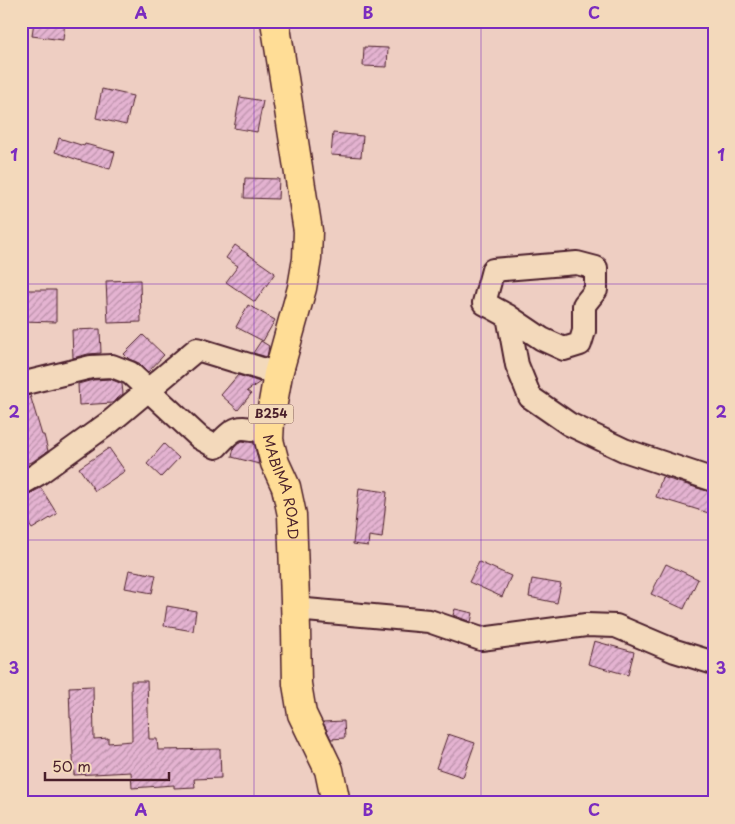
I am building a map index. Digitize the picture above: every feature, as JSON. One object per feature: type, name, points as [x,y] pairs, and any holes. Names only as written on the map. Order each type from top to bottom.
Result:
[{"type":"main road","name":"MABIMA ROAD","points":[[275,21],[308,231],[307,259],[302,288],[278,374],[270,420],[269,440],[275,463],[286,487],[292,515],[297,684],[302,714],[329,770],[336,803]]},
{"type":"street","points":[[577,263],[596,268],[596,290],[584,304],[584,332],[580,344],[564,349],[542,339],[508,316],[484,303],[493,270],[577,263]]},
{"type":"street","points":[[508,316],[517,365],[530,397],[569,424],[624,450],[714,480]]},
{"type":"street","points":[[21,484],[38,474],[110,422],[197,349],[278,374]]},
{"type":"street","points":[[21,384],[90,367],[112,366],[130,373],[200,438],[216,447],[230,433],[243,427],[269,433]]},
{"type":"street","points":[[295,609],[429,622],[481,639],[586,625],[616,626],[675,651],[714,664]]},
{"type":"building","points":[[34,21],[65,21],[63,40],[32,36]]},
{"type":"building","points":[[364,47],[388,48],[387,67],[363,66]]},
{"type":"building","points":[[102,89],[133,96],[126,125],[96,118]]},
{"type":"building","points":[[240,97],[263,101],[257,132],[234,128]]},
{"type":"building","points":[[333,133],[363,136],[361,157],[331,155]]},
{"type":"building","points":[[59,138],[84,146],[85,144],[115,152],[110,169],[55,152]]},
{"type":"building","points":[[245,178],[279,179],[278,199],[244,198]]},
{"type":"building","points":[[235,245],[275,273],[255,302],[226,282],[238,266],[226,258]]},
{"type":"building","points":[[140,280],[141,322],[108,323],[106,281]]},
{"type":"building","points":[[21,290],[56,290],[56,322],[21,321]]},
{"type":"building","points":[[248,305],[275,320],[263,341],[236,327]]},
{"type":"building","points":[[100,329],[101,353],[73,358],[72,330]]},
{"type":"building","points":[[143,335],[164,355],[148,372],[139,363],[129,359],[124,354]]},
{"type":"building","points":[[261,341],[269,346],[267,357],[253,353]]},
{"type":"building","points":[[238,375],[260,382],[247,391],[251,394],[238,410],[221,395]]},
{"type":"building","points":[[110,379],[122,384],[123,394],[112,403],[79,405],[78,384],[93,380]]},
{"type":"building","points":[[30,395],[48,451],[32,462],[21,465],[21,397]]},
{"type":"building","points":[[242,441],[254,443],[259,464],[232,457],[234,447]]},
{"type":"building","points":[[164,444],[179,458],[161,477],[147,464]]},
{"type":"building","points":[[109,448],[125,471],[95,491],[79,468]]},
{"type":"building","points":[[662,477],[714,493],[712,514],[656,497]]},
{"type":"building","points":[[41,488],[57,514],[32,529],[21,512],[21,498]]},
{"type":"building","points":[[359,488],[387,492],[382,538],[369,536],[368,546],[353,544]]},
{"type":"building","points":[[479,562],[511,576],[502,597],[469,582]]},
{"type":"building","points":[[666,564],[698,579],[684,609],[651,594]]},
{"type":"building","points":[[129,570],[156,575],[152,593],[125,588]]},
{"type":"building","points":[[532,579],[561,584],[557,603],[529,597]]},
{"type":"building","points":[[167,606],[196,611],[193,631],[164,626]]},
{"type":"building","points":[[455,609],[473,613],[471,622],[453,615]]},
{"type":"building","points":[[594,641],[634,652],[628,675],[588,664]]},
{"type":"building","points":[[131,681],[147,681],[149,739],[157,739],[158,750],[220,749],[221,778],[194,779],[195,787],[174,788],[174,785],[132,788],[131,772],[74,775],[69,687],[93,686],[94,739],[108,738],[108,743],[132,741]]},
{"type":"building","points":[[344,721],[345,738],[331,739],[323,722]]},
{"type":"building","points":[[448,734],[475,743],[463,777],[436,768]]}]
